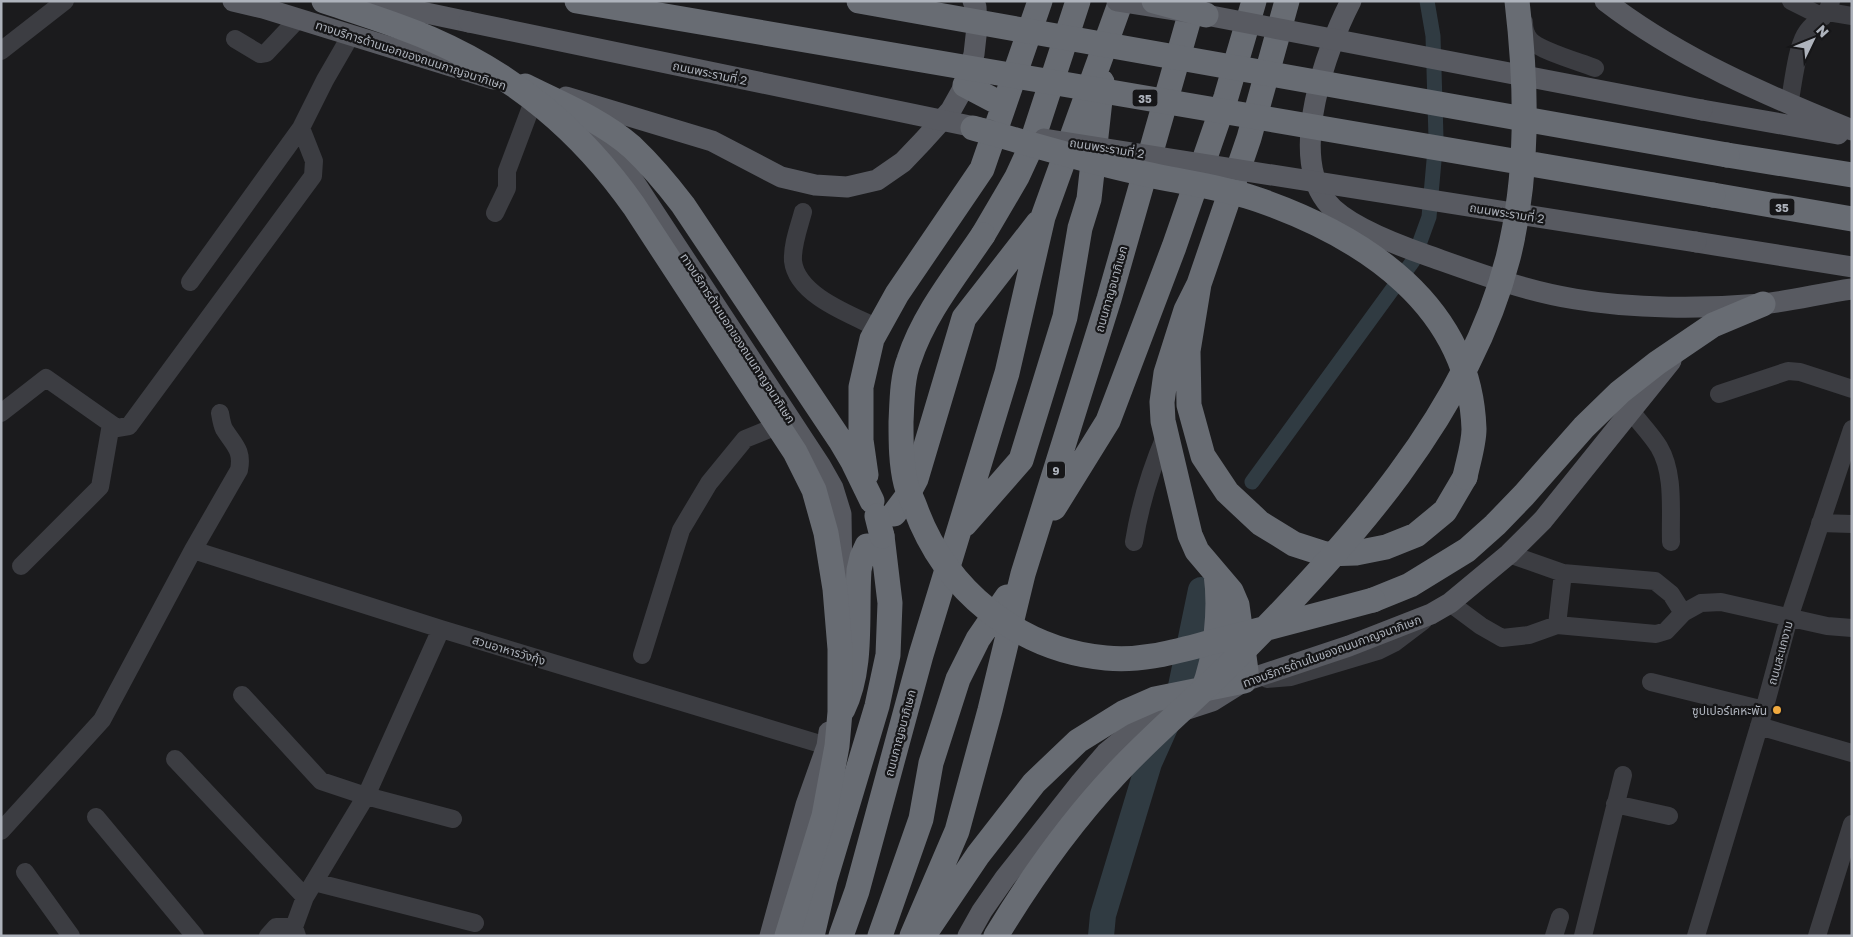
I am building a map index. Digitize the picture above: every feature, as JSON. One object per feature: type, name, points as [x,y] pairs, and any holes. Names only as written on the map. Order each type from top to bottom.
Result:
[{"type":"highway","points":[[324,1],[374,17],[431,39],[464,55],[529,95],[589,149],[634,206],[782,430],[806,472],[820,510],[834,580],[840,649],[840,712],[837,746],[824,816],[787,936]]},
{"type":"highway","name":"35","points":[[577,1],[1852,219]]},
{"type":"highway","points":[[858,1],[1727,155],[1852,175]]},
{"type":"highway","points":[[812,936],[825,880],[877,706],[888,655],[890,603],[879,523],[865,468],[861,440],[860,396],[872,339],[897,294],[982,169],[1040,1]]},
{"type":"highway","points":[[1078,1],[1029,151],[1002,204],[932,311],[908,361],[902,404],[901,446],[906,484],[921,524],[937,554],[953,575],[986,610],[1017,631],[1062,650],[1106,658],[1146,658],[1271,628],[1373,600],[1410,585],[1467,550],[1495,525],[1584,427],[1620,392],[1712,326],[1763,304]]},
{"type":"highway","name":"ถนนกาญจนาภิเษก","points":[[840,936],[856,891],[922,655],[1007,373],[1043,217],[1119,1]]},
{"type":"highway","points":[[1154,1],[1200,8]]},
{"type":"highway","points":[[923,936],[978,855],[1041,776],[1078,741],[1123,713],[1155,699],[1204,694],[1244,681],[1246,670],[1237,605],[1224,583],[1197,551],[1190,536],[1166,434],[1162,402],[1166,373],[1186,310],[1199,284],[1249,138],[1287,1]]},
{"type":"highway","points":[[996,936],[1049,854],[1114,775],[1243,651],[1361,522],[1407,463],[1436,420],[1459,380],[1492,310],[1508,256],[1516,219],[1523,156],[1525,112],[1523,63],[1517,1]]},
{"type":"highway","points":[[1036,537],[1108,421],[1174,247],[1226,97],[1251,4]]},
{"type":"highway","name":"ถนนกาญจนาภิเษก","points":[[912,936],[956,831],[990,710],[1023,574],[1200,8]]},
{"type":"highway","name":"ถนนกาญจนาภิเษก","points":[[960,529],[1021,460],[1065,317],[1080,228],[1089,199],[1107,38]]},
{"type":"highway","points":[[501,74],[600,124],[630,146],[657,172],[683,205],[840,440],[853,462],[879,523]]},
{"type":"highway","points":[[965,85],[1003,105]]},
{"type":"highway","points":[[1226,97],[1249,138]]},
{"type":"highway","points":[[973,128],[1137,172],[1258,200],[1334,232],[1368,252],[1398,275],[1429,306],[1451,341],[1466,374],[1472,403],[1474,431],[1465,477],[1445,511],[1416,535],[1386,547],[1356,553],[1325,554],[1294,544],[1260,523],[1227,492],[1203,456],[1188,405],[1188,351],[1199,284]]},
{"type":"highway","points":[[828,742],[847,702],[857,657],[859,570],[862,557],[879,523],[906,498],[916,479],[964,318],[1043,217]]},
{"type":"highway","name":"ถนนกาญจนาภิเษก","points":[[880,936],[921,820],[931,763],[958,678],[978,639],[1023,574]]},
{"type":"highway","points":[[1204,694],[1209,674],[1219,595],[1224,583]]},
{"type":"main road","name":"ทางบริการด้านนอกของถนนกาญจนาภิเษก","points":[[233,1],[264,8],[488,77],[534,99],[582,128],[608,149],[629,174],[792,420],[833,488],[841,514],[842,609],[828,742],[806,805],[770,936]]},
{"type":"main road","name":"ถนนพระรามที่ 2","points":[[368,1],[973,128],[1852,267]]},
{"type":"main road","points":[[361,38],[501,74],[587,104],[712,141],[780,176],[815,185],[847,187],[877,180],[903,162],[950,110],[965,85],[974,54],[977,27],[974,1]]},
{"type":"main road","points":[[1119,1],[1200,8],[1702,110],[1852,136]]},
{"type":"main road","points":[[1351,1],[1340,23],[1318,85],[1311,126],[1314,176],[1326,201],[1348,220],[1402,246],[1453,264],[1532,290],[1575,299],[1612,303],[1694,307],[1763,304],[1842,291]]},
{"type":"main road","points":[[1605,1],[1636,25],[1698,60],[1789,105],[1852,130]]},
{"type":"main road","points":[[1612,1],[1636,25]]},
{"type":"main road","name":"ทางบริการด้านในของถนนกาญจนาภิเษก","points":[[1244,681],[1349,646],[1431,614],[1450,603],[1509,554],[1549,513],[1685,344]]},
{"type":"main road","points":[[968,936],[982,911],[1005,878],[1106,753],[1133,731],[1204,694]]},
{"type":"street","points":[[1,51],[65,1]]},
{"type":"street","points":[[1523,1],[1524,31],[1531,41],[1595,68]]},
{"type":"street","points":[[1791,1],[1852,16]]},
{"type":"street","points":[[1789,105],[1801,44],[1805,34],[1827,10]]},
{"type":"street","points":[[235,39],[260,54],[266,53],[298,19]]},
{"type":"street","points":[[190,282],[301,128],[325,80],[361,38]]},
{"type":"street","points":[[495,213],[507,188],[507,171],[534,99]]},
{"type":"street","points":[[1,413],[46,378],[117,428],[129,426],[313,176],[314,161],[301,128]]},
{"type":"street","points":[[803,212],[795,243],[793,262],[798,276],[808,289],[825,302],[878,328]]},
{"type":"street","points":[[1842,291],[1852,301]]},
{"type":"street","points":[[1718,394],[1788,371],[1800,372],[1852,389]]},
{"type":"street","points":[[1630,410],[1659,447],[1665,462],[1669,483],[1671,542]]},
{"type":"street","points":[[1,831],[102,720],[238,470],[241,459],[235,444],[223,428],[220,413]]},
{"type":"street","points":[[642,655],[681,530],[709,483],[745,439],[792,420]]},
{"type":"street","points":[[21,566],[100,487],[111,424]]},
{"type":"street","name":"ถนนสะแกงาม","points":[[1696,936],[1762,718],[1789,618],[1852,429]]},
{"type":"street","points":[[1134,542],[1149,477],[1166,434]]},
{"type":"street","points":[[1820,523],[1852,524]]},
{"type":"street","name":"สวนอาหารวังกุ้ง","points":[[193,550],[441,629],[828,742]]},
{"type":"street","points":[[1509,554],[1564,573],[1655,580],[1671,594],[1683,613]]},
{"type":"street","points":[[1557,625],[1564,573]]},
{"type":"street","points":[[1450,603],[1481,626],[1502,638],[1529,635],[1557,625],[1656,634],[1666,631],[1683,613],[1701,603],[1721,602],[1828,626],[1852,628]]},
{"type":"street","points":[[268,936],[276,927],[296,931],[310,890],[366,796],[441,629]]},
{"type":"street","points":[[1651,682],[1762,718],[1852,753]]},
{"type":"street","points":[[242,695],[321,781],[366,796],[453,819]]},
{"type":"street","points":[[175,759],[310,890],[475,923]]},
{"type":"street","points":[[1582,936],[1623,775]]},
{"type":"street","points":[[1615,804],[1669,816]]},
{"type":"street","points":[[96,817],[195,936]]},
{"type":"street","points":[[1817,936],[1852,824]]},
{"type":"street","points":[[26,872],[71,936]]},
{"type":"street","points":[[1554,936],[1560,918]]},
{"type":"waterway","points":[[1252,482],[1413,261],[1429,217],[1436,138],[1433,36],[1427,1]]},
{"type":"waterway","points":[[1101,936],[1103,915],[1149,763],[1179,696],[1201,590]]},
{"type":"place","name":"ซูปเปอร์เคหะพัน","points":[[1777,710]]}]
